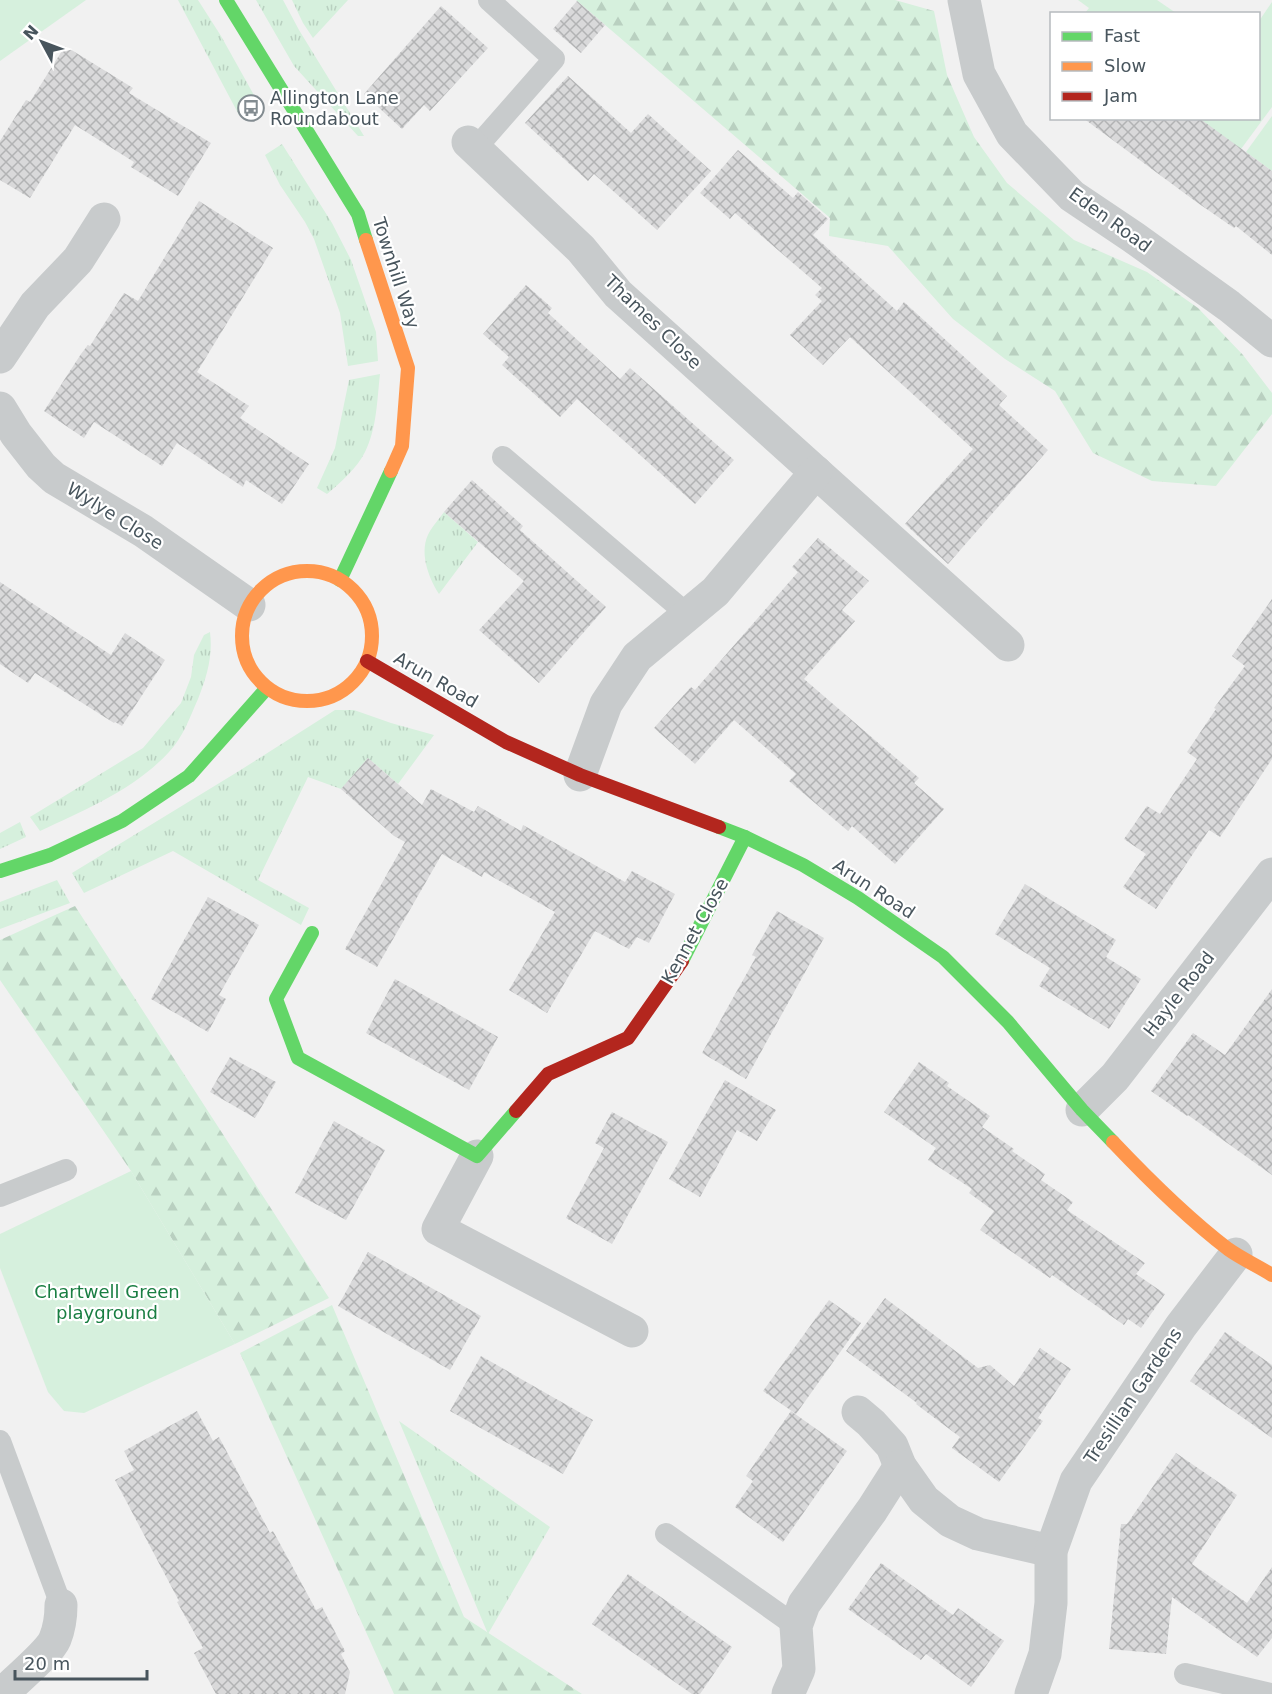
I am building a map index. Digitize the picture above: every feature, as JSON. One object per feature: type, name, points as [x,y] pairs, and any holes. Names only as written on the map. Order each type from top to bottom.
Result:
[{"type":"street","name":"Townhill Way","points":[[226,0],[358,214],[408,368],[402,446],[340,580]]},
{"type":"street","name":"Eden Road","points":[[964,0],[979,74],[1012,134],[1072,196],[1210,292],[1272,341]]},
{"type":"street","name":"Thames Close","points":[[472,146],[581,249],[618,294],[1008,645]]},
{"type":"street","points":[[0,357],[35,305],[78,260],[104,219]]},
{"type":"street","name":"Wylye Close","points":[[0,408],[16,434],[41,466],[54,478],[144,531],[249,605]]},
{"type":"street","points":[[580,775],[606,704],[637,657],[715,592],[816,472]]},
{"type":"street","points":[[299,571],[321,572],[340,580],[355,591],[365,607],[371,624],[372,643],[367,661],[357,678],[342,691],[324,700],[303,702],[284,698],[267,688],[254,675],[245,659],[242,641],[243,623],[249,605],[262,589],[279,577],[299,571]]},
{"type":"street","name":"Arun Road","points":[[367,661],[506,742],[580,775],[745,837],[802,865],[858,898],[943,957],[1008,1022],[1082,1110],[1155,1186],[1189,1217],[1236,1254],[1272,1275]]},
{"type":"street","points":[[0,871],[50,855],[122,821],[189,776],[267,688]]},
{"type":"street","name":"Kennet Close","points":[[632,1331],[438,1229],[477,1156],[548,1074],[628,1038],[679,968],[745,837]]},
{"type":"street","name":"Hayle Road","points":[[1082,1110],[1115,1077],[1272,874]]},
{"type":"street","points":[[312,933],[276,999],[298,1058],[477,1156]]},
{"type":"street","name":"Tresillian Gardens","points":[[1031,1694],[1045,1654],[1050,1603],[1051,1551],[1076,1481],[1181,1326],[1236,1254]]},
{"type":"street","points":[[858,1412],[872,1423],[892,1446],[900,1466],[924,1500],[950,1521],[978,1533],[1051,1551]]},
{"type":"street","points":[[788,1694],[799,1669],[796,1626],[804,1604],[872,1510],[900,1466]]},
{"type":"street","points":[[2,1694],[55,1640],[61,1605]]},
{"type":"lane","points":[[472,146],[554,59],[489,0]]},
{"type":"lane","points":[[503,457],[687,614]]},
{"type":"lane","points":[[0,1196],[66,1170]]},
{"type":"lane","points":[[0,1441],[61,1605]]},
{"type":"lane","points":[[666,1534],[796,1626]]},
{"type":"lane","points":[[1185,1674],[1271,1694]]},
{"type":"green space","points":[[0,0],[86,0],[0,61]]},
{"type":"green space","points":[[178,0],[198,0],[259,104],[239,115]]},
{"type":"green space","points":[[256,0],[283,0],[364,136],[358,136],[294,66]]},
{"type":"green space","points":[[292,0],[348,0],[313,38]]},
{"type":"green space","points":[[576,0],[895,0],[934,11],[947,75],[974,137],[1007,183],[1074,240],[1147,272],[1198,308],[1243,355],[1272,393],[1272,414],[1216,486],[1152,481],[1093,453],[1055,391],[1005,359],[953,319],[888,246],[829,236],[830,218]]},
{"type":"green space","points":[[1078,0],[1157,0],[1175,12],[1086,12],[1089,8]]},
{"type":"green space","points":[[1272,2],[1272,107],[1241,149],[1199,120],[1260,120],[1260,20]]},
{"type":"green space","points":[[1272,116],[1272,171],[1246,152]]},
{"type":"green space","points":[[282,144],[332,223],[351,260],[376,332],[378,361],[348,366],[340,313],[314,239],[280,185],[265,155]]},
{"type":"green space","points":[[380,374],[374,424],[369,443],[362,458],[353,469],[327,494],[317,488],[335,448],[349,380]]},
{"type":"green space","points":[[444,512],[478,542],[439,594],[428,572],[425,546],[426,538]]},
{"type":"green space","points":[[210,632],[210,658],[204,682],[186,727],[169,752],[141,777],[109,798],[40,831],[30,817],[143,748],[181,703],[191,677],[194,655],[204,635]]},
{"type":"green space","points":[[335,710],[354,710],[434,735],[398,784],[368,758],[341,789],[308,777],[258,880],[309,908],[301,925],[173,851],[84,893],[72,873]]},
{"type":"green space","points":[[20,822],[26,837],[0,849],[0,833]]},
{"type":"green space","points":[[57,880],[70,903],[0,929],[0,902]]},
{"type":"green space","points":[[75,906],[329,1298],[235,1344],[131,1171],[0,980],[0,940]]},
{"type":"green space","name":"Chartwell Green playground","points":[[131,1171],[235,1344],[84,1413],[64,1411],[48,1392],[0,1268],[0,1234]]},
{"type":"green space","points":[[332,1305],[464,1617],[582,1694],[394,1694],[240,1353]]},
{"type":"green space","points":[[399,1421],[550,1527],[488,1634]]},
{"type":"building","points":[[577,1],[605,25],[581,53],[553,29]]},
{"type":"building","points":[[441,6],[488,48],[430,111],[424,105],[402,129],[364,94]]},
{"type":"building","points":[[65,46],[133,88],[129,93],[211,143],[178,196],[131,167],[134,162],[75,125],[30,198],[0,180],[0,141],[26,100],[30,102]]},
{"type":"building","points":[[568,76],[631,133],[648,114],[711,171],[657,230],[594,174],[588,181],[525,123]]},
{"type":"building","points":[[1086,120],[1202,120],[1272,171],[1272,255],[1236,226],[1234,228]]},
{"type":"building","points":[[738,150],[793,198],[798,192],[828,219],[813,235],[897,311],[904,302],[1007,396],[999,405],[1048,450],[948,564],[905,524],[973,449],[850,337],[823,365],[790,335],[822,301],[815,295],[822,288],[735,213],[730,219],[700,193]]},
{"type":"building","points":[[199,201],[273,248],[197,372],[249,406],[240,418],[309,464],[282,504],[246,480],[243,487],[177,443],[162,466],[94,422],[84,438],[44,411],[124,293],[138,301]]},
{"type":"building","points":[[526,285],[552,308],[548,313],[620,379],[630,368],[734,460],[695,504],[577,399],[560,417],[502,365],[509,357],[483,334]]},
{"type":"building","points":[[472,480],[523,526],[520,530],[606,607],[539,683],[479,630],[524,581],[444,512]]},
{"type":"building","points":[[818,538],[869,581],[842,610],[855,621],[804,679],[919,778],[914,783],[944,809],[895,864],[852,826],[848,831],[789,781],[796,774],[734,720],[695,764],[654,728],[691,687],[695,690],[798,572],[792,567]]},
{"type":"building","points":[[0,582],[111,655],[125,633],[165,660],[122,726],[35,673],[28,683],[0,664]]},
{"type":"building","points":[[1272,599],[1272,759],[1220,837],[1209,830],[1156,909],[1123,887],[1146,854],[1124,839],[1147,806],[1160,814],[1197,759],[1187,752],[1216,709],[1214,708],[1245,666],[1232,656]]},
{"type":"building","points":[[368,758],[422,805],[431,789],[474,812],[478,806],[521,831],[523,825],[625,882],[632,871],[675,894],[649,943],[637,937],[629,949],[595,931],[547,1013],[509,990],[555,912],[484,872],[482,877],[442,854],[377,967],[345,949],[405,842],[394,836],[341,789]]},
{"type":"building","points":[[1025,884],[1116,940],[1106,957],[1141,979],[1109,1029],[1039,986],[1050,968],[995,934]]},
{"type":"building","points":[[208,897],[259,925],[219,995],[226,999],[208,1032],[151,999]]},
{"type":"building","points":[[777,911],[824,938],[746,1079],[702,1053],[756,957],[752,955]]},
{"type":"building","points":[[395,979],[498,1037],[469,1090],[366,1033]]},
{"type":"building","points":[[1272,989],[1272,1175],[1151,1091],[1193,1033],[1225,1055]]},
{"type":"building","points":[[230,1057],[276,1082],[255,1118],[210,1092]]},
{"type":"building","points":[[919,1062],[949,1083],[947,1086],[990,1116],[982,1127],[1045,1174],[1041,1180],[1073,1202],[1067,1210],[1145,1263],[1136,1274],[1165,1294],[1141,1328],[1128,1319],[1124,1325],[1052,1275],[1050,1278],[980,1230],[994,1211],[969,1193],[972,1189],[928,1160],[936,1148],[884,1112]]},
{"type":"building","points":[[725,1080],[776,1110],[757,1141],[737,1130],[700,1197],[669,1179]]},
{"type":"building","points":[[612,1112],[668,1142],[612,1244],[566,1218],[604,1148],[595,1143]]},
{"type":"building","points":[[334,1121],[385,1150],[346,1220],[295,1193]]},
{"type":"building","points":[[368,1252],[481,1316],[450,1370],[338,1306]]},
{"type":"building","points":[[885,1298],[978,1368],[990,1365],[1014,1386],[1040,1348],[1071,1369],[1038,1418],[1043,1421],[999,1482],[952,1448],[960,1437],[846,1351]]},
{"type":"building","points":[[829,1300],[861,1323],[796,1414],[763,1391]]},
{"type":"building","points":[[1225,1332],[1272,1365],[1272,1438],[1190,1381]]},
{"type":"building","points":[[481,1356],[593,1420],[563,1474],[450,1411]]},
{"type":"building","points":[[197,1411],[213,1441],[219,1437],[270,1533],[273,1531],[316,1610],[322,1607],[345,1651],[341,1654],[350,1672],[345,1694],[216,1694],[194,1653],[203,1648],[115,1480],[134,1470],[124,1451]]},
{"type":"building","points":[[791,1411],[847,1451],[783,1542],[735,1507],[753,1481],[746,1476]]},
{"type":"building","points":[[1176,1453],[1237,1495],[1192,1564],[1247,1603],[1272,1567],[1272,1638],[1257,1657],[1172,1597],[1166,1654],[1109,1649],[1121,1524],[1127,1524]]},
{"type":"building","points":[[881,1563],[953,1615],[958,1608],[1004,1641],[971,1687],[926,1654],[921,1660],[848,1609]]},
{"type":"building","points":[[628,1574],[732,1647],[700,1694],[692,1694],[592,1624]]},
{"type":"traffic: fast","points":[[226,0],[358,214],[366,240]]},
{"type":"traffic: fast","points":[[340,580],[391,471]]},
{"type":"traffic: fast","points":[[0,871],[50,855],[122,821],[189,776],[267,688]]},
{"type":"traffic: fast","points":[[719,827],[803,865],[858,898],[943,957],[1008,1022],[1082,1110],[1113,1142]]},
{"type":"traffic: fast","points":[[682,961],[745,837]]},
{"type":"traffic: fast","points":[[312,933],[276,999],[298,1058],[477,1156],[516,1111]]},
{"type":"traffic: slow","points":[[366,240],[408,368],[402,446],[391,471]]},
{"type":"traffic: slow","points":[[307,571],[332,576],[353,590],[367,611],[372,636],[367,661],[353,682],[332,696],[307,701],[282,696],[261,682],[247,661],[242,636],[247,611],[261,590],[282,576],[307,571]]},
{"type":"traffic: slow","points":[[1113,1142],[1168,1198],[1212,1237],[1233,1253],[1272,1275]]},
{"type":"traffic: jam","points":[[367,661],[506,742],[580,775],[719,827]]},
{"type":"traffic: jam","points":[[516,1111],[548,1074],[628,1038],[682,961]]},
{"type":"place","name":"Allington Lane Roundabout","points":[[251,108]]}]
